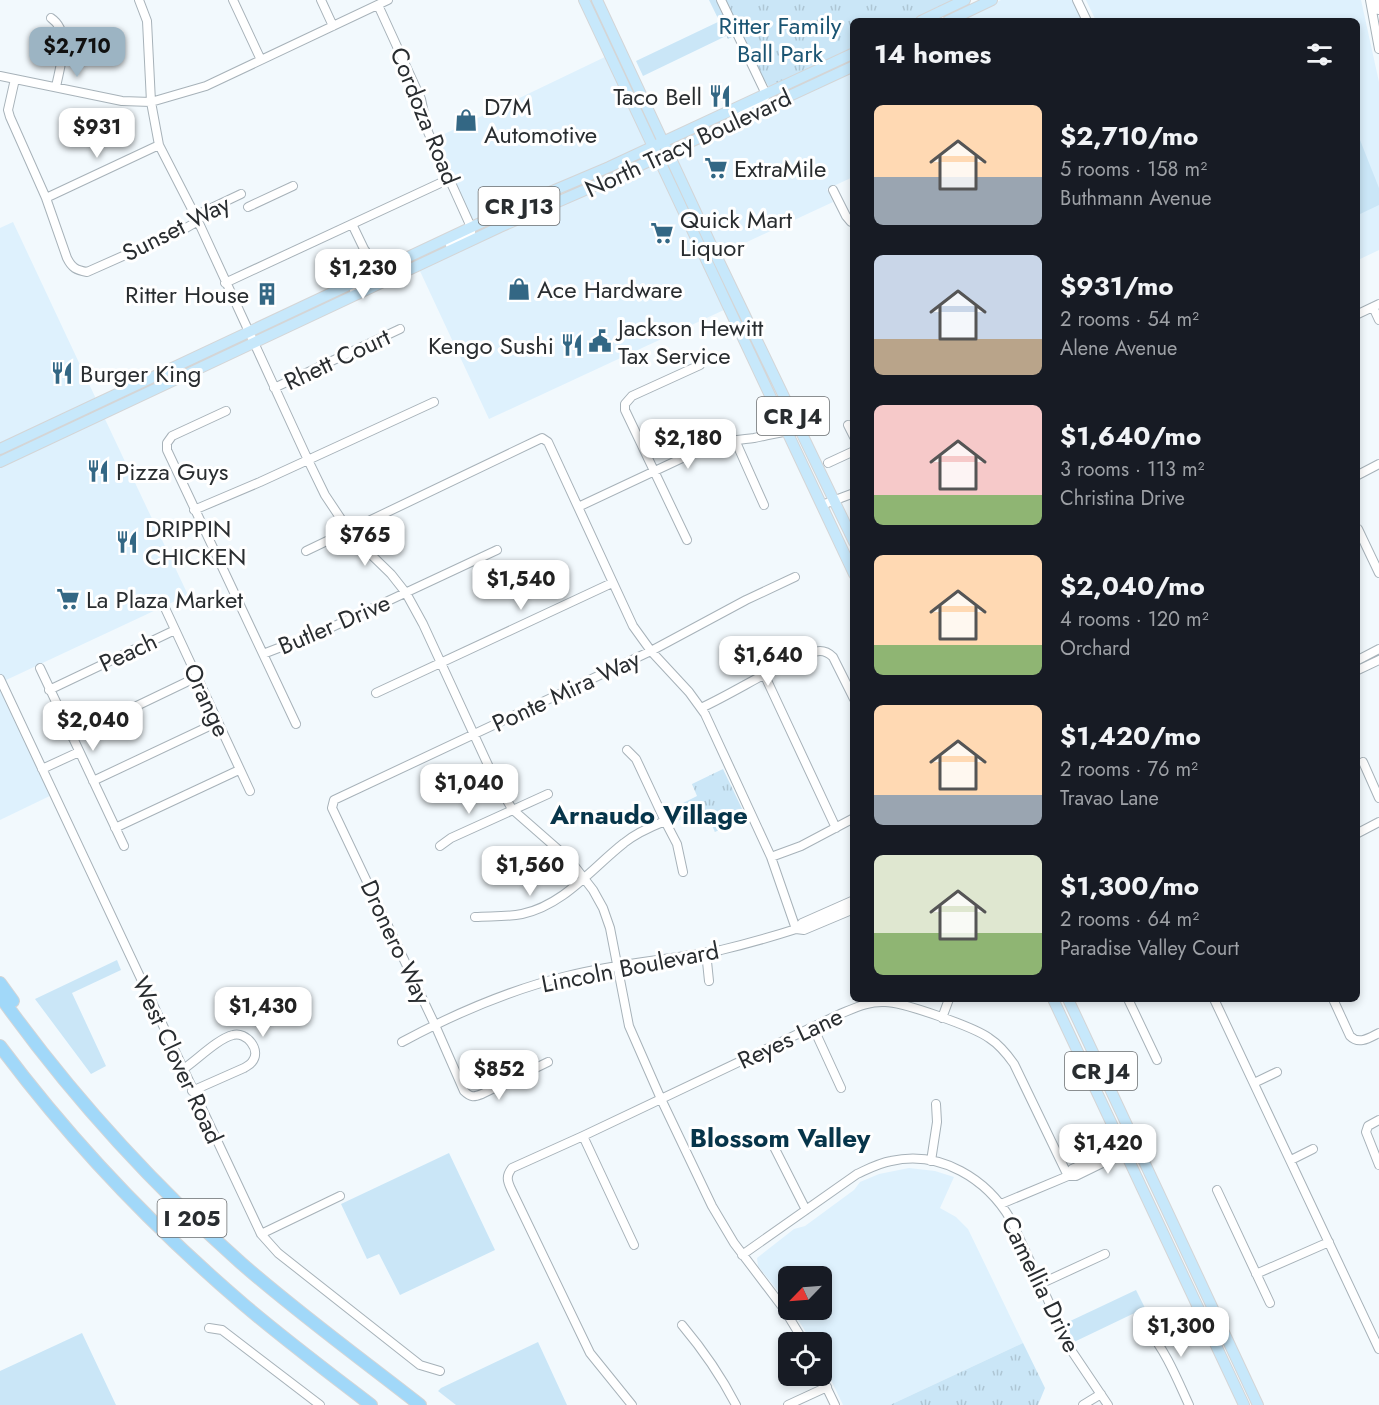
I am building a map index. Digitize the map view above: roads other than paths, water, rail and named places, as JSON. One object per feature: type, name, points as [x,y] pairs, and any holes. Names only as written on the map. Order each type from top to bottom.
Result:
[{"type":"highway","points":[[0,983],[14,1003],[38,1047]]},
{"type":"highway","name":"I 205","points":[[0,996],[38,1047],[115,1139],[199,1224],[289,1303],[420,1405]]},
{"type":"highway","name":"I 205","points":[[0,1046],[99,1166],[177,1244],[244,1305],[371,1405]]},
{"type":"highway","points":[[0,1052],[15,1067]]},
{"type":"main road","name":"CR J4","points":[[584,0],[850,566]]},
{"type":"main road","name":"CR J4","points":[[597,0],[850,534]]},
{"type":"main road","points":[[927,18],[965,0]]},
{"type":"main road","points":[[954,18],[992,0]]},
{"type":"main road","name":"North Tracy Boulevard","points":[[0,462],[655,153],[664,142],[850,55]]},
{"type":"main road","name":"North Tracy Boulevard","points":[[0,449],[471,227],[655,153],[669,153],[850,68]]},
{"type":"main road","points":[[740,332],[756,347],[761,348]]},
{"type":"main road","name":"CR J4","points":[[1054,1002],[1244,1405]]},
{"type":"main road","name":"CR J4","points":[[1069,1002],[1258,1405]]},
{"type":"main road","points":[[1218,1349],[1225,1354],[1240,1382],[1247,1382]]},
{"type":"street","points":[[139,0],[147,21],[153,124],[159,145],[198,221],[308,460],[326,495],[349,531],[391,574],[406,593],[494,778],[512,809],[569,859],[603,908],[610,928],[629,1026],[661,1099],[712,1206],[742,1255],[784,1309],[798,1332]]},
{"type":"street","points":[[233,0],[261,60]]},
{"type":"street","points":[[321,0],[333,26]]},
{"type":"street","points":[[0,76],[123,101],[151,102],[206,86],[388,0]]},
{"type":"street","points":[[720,0],[766,94],[762,102],[743,112],[738,120]]},
{"type":"street","points":[[1077,0],[1086,18]]},
{"type":"street","points":[[1370,0],[1379,49]]},
{"type":"street","points":[[1377,0],[1379,10]]},
{"type":"street","name":"Cordoza Road","points":[[378,5],[421,99],[428,132],[471,227]]},
{"type":"street","points":[[51,18],[57,22],[63,38],[56,87]]},
{"type":"street","points":[[15,79],[8,110],[46,198],[159,145]]},
{"type":"street","points":[[225,283],[449,179]]},
{"type":"street","name":"Sunset Way","points":[[248,207],[293,186]]},
{"type":"street","points":[[833,190],[850,219]]},
{"type":"street","name":"Sunset Way","points":[[46,198],[71,266],[87,272],[198,221],[203,212],[241,194]]},
{"type":"street","points":[[319,312],[332,300],[371,282],[375,277],[375,272],[365,258],[364,249],[352,224]]},
{"type":"street","points":[[433,258],[439,250],[468,236],[472,231],[471,227]]},
{"type":"street","points":[[1360,313],[1376,305],[1379,320]]},
{"type":"street","name":"Rhett Court","points":[[274,388],[400,329]]},
{"type":"street","points":[[687,540],[625,411],[625,404],[632,396],[700,365]]},
{"type":"street","points":[[194,510],[246,489],[434,402]]},
{"type":"street","points":[[226,411],[175,434],[169,439],[168,454],[296,724]]},
{"type":"street","points":[[848,425],[850,429]]},
{"type":"street","points":[[578,507],[708,446],[786,430],[801,431]]},
{"type":"street","points":[[306,551],[542,438],[552,449],[633,626],[651,651],[701,708],[771,857],[796,929]]},
{"type":"street","points":[[735,440],[764,505]]},
{"type":"street","points":[[828,463],[850,453]]},
{"type":"street","points":[[1360,473],[1379,464]]},
{"type":"street","points":[[822,506],[850,495]]},
{"type":"street","points":[[1360,533],[1376,561],[1379,573]]},
{"type":"street","name":"Butler Drive","points":[[263,654],[328,629],[497,550]]},
{"type":"street","name":"Ponte Mira Way","points":[[334,800],[651,651],[746,600],[795,577]]},
{"type":"street","points":[[376,693],[612,583]]},
{"type":"street","name":"Orange","points":[[165,608],[250,791]]},
{"type":"street","name":"Peach","points":[[50,690],[175,630]]},
{"type":"street","points":[[1360,659],[1379,649]]},
{"type":"street","points":[[701,708],[764,674],[820,651],[829,652],[850,691]]},
{"type":"street","points":[[1360,669],[1379,660]]},
{"type":"street","points":[[40,668],[124,846]]},
{"type":"street","points":[[764,674],[836,828]]},
{"type":"street","points":[[72,737],[197,677]]},
{"type":"street","name":"West Clover Road","points":[[0,679],[261,1234],[278,1253],[420,1365],[440,1371]]},
{"type":"street","points":[[93,781],[218,722]]},
{"type":"street","points":[[627,750],[636,759],[677,844],[683,872]]},
{"type":"street","points":[[42,769],[79,752]]},
{"type":"street","points":[[1363,762],[1379,798]]},
{"type":"street","points":[[115,828],[239,770]]},
{"type":"street","points":[[440,846],[451,838],[548,794]]},
{"type":"street","name":"Dronero Way","points":[[334,800],[332,808],[461,1085],[469,1096],[474,1097],[548,1062]]},
{"type":"street","points":[[771,857],[801,846],[850,820]]},
{"type":"street","points":[[475,917],[521,914],[556,899],[584,879],[624,842],[643,830],[665,822]]},
{"type":"street","points":[[1360,832],[1379,822]]},
{"type":"street","name":"Lincoln Boulevard","points":[[796,929],[802,923],[850,902]]},
{"type":"street","name":"Lincoln Boulevard","points":[[402,1042],[491,1000],[536,984],[617,965],[706,952],[766,939],[796,929],[804,930],[850,911]]},
{"type":"street","points":[[706,952],[709,981]]},
{"type":"street","name":"Reyes Lane","points":[[632,1405],[590,1353],[514,1196],[507,1179],[508,1173],[512,1168],[813,1027],[877,1002]]},
{"type":"street","name":"Reyes Lane","points":[[887,1002],[903,1005],[979,1032],[1005,1050],[1068,1176]]},
{"type":"street","points":[[942,1018],[948,1002]]},
{"type":"street","points":[[1129,1002],[1157,1060]]},
{"type":"street","points":[[1219,1002],[1254,1083],[1379,1349]]},
{"type":"street","points":[[1334,1002],[1350,1036],[1356,1041],[1379,1033]]},
{"type":"street","points":[[813,1027],[841,1088]]},
{"type":"street","points":[[182,1070],[225,1037],[243,1035],[249,1039],[254,1049],[255,1055],[252,1062],[244,1068],[192,1091]]},
{"type":"street","points":[[1254,1083],[1277,1072]]},
{"type":"street","points":[[931,1161],[937,1122],[936,1104]]},
{"type":"street","points":[[1379,1120],[1368,1126],[1366,1132],[1379,1165]]},
{"type":"street","points":[[583,1136],[634,1245]]},
{"type":"street","points":[[770,1139],[806,1210]]},
{"type":"street","points":[[1001,1204],[1068,1176],[1072,1169],[1135,1143]]},
{"type":"street","points":[[1291,1160],[1313,1149]]},
{"type":"street","name":"Camellia Drive","points":[[742,1255],[857,1174],[878,1164],[909,1159],[931,1161],[963,1171],[984,1186],[1001,1204],[1011,1220],[1071,1350],[1108,1405]]},
{"type":"street","points":[[1217,1190],[1270,1303]]},
{"type":"street","points":[[261,1234],[340,1196]]},
{"type":"street","points":[[1256,1274],[1329,1242]]},
{"type":"street","points":[[1040,1284],[1105,1254]]},
{"type":"street","points":[[682,1325],[723,1380],[736,1405]]},
{"type":"street","points":[[209,1328],[222,1330],[320,1405]]},
{"type":"street","points":[[1148,1329],[1157,1340],[1189,1405]]},
{"type":"street","points":[[788,1405],[827,1387],[835,1405]]},
{"type":"street","points":[[1083,1405],[1101,1394]]},
{"type":"place","name":"Taco Bell","points":[[720,96]]},
{"type":"place","name":"D7M Automotive","points":[[466,120]]},
{"type":"place","name":"ExtraMile","points":[[716,168]]},
{"type":"place","name":"Quick Mart Liquor","points":[[662,233]]},
{"type":"place","name":"Ace Hardware","points":[[519,289]]},
{"type":"place","name":"Ritter House","points":[[267,294]]},
{"type":"place","name":"Jackson Hewitt Tax Service","points":[[600,341]]},
{"type":"place","name":"Kengo Sushi","points":[[572,345]]},
{"type":"place","name":"Burger King","points":[[62,373]]},
{"type":"place","name":"Pizza Guys","points":[[98,471]]},
{"type":"place","name":"DRIPPIN CHICKEN","points":[[127,542]]},
{"type":"place","name":"La Plaza Market","points":[[68,599]]},
{"type":"district","name":"Arnaudo Village","points":[[649,815]]},
{"type":"district","name":"Blossom Valley","points":[[780,1138]]},
{"type":"park label","name":"Ritter Family Ball Park","points":[[780,39]]}]
